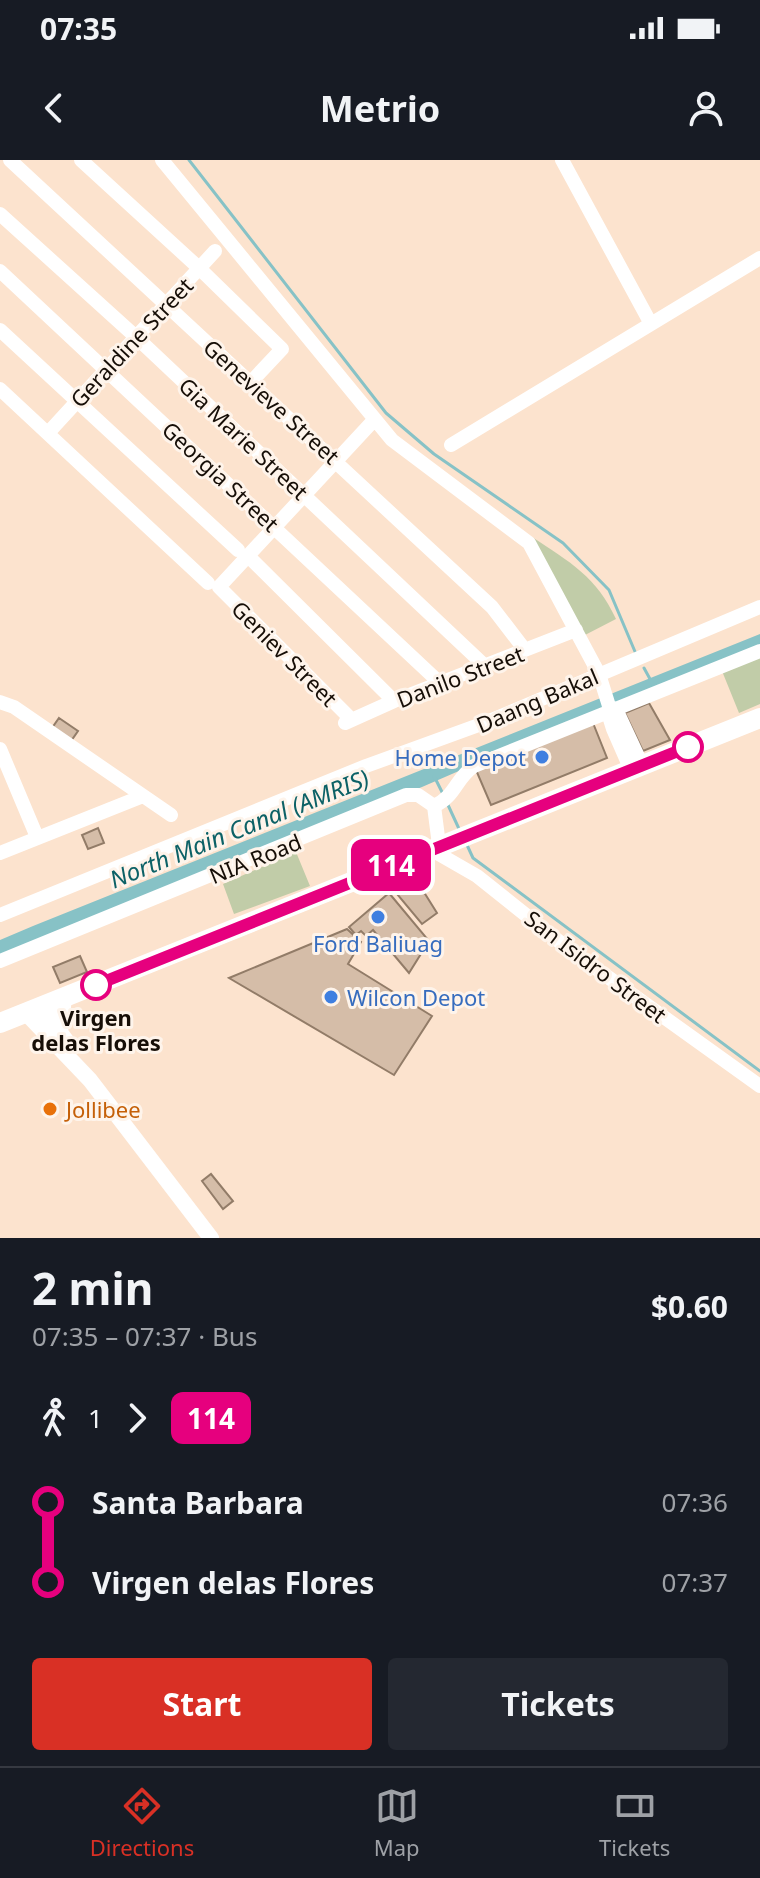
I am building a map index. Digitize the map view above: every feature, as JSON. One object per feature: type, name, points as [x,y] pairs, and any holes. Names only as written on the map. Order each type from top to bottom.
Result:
[{"type":"highway","points":[[18,1016],[760,718]]},
{"type":"main road","points":[[55,1036],[64,998]]},
{"type":"main road","points":[[18,1016],[55,1036]]},
{"type":"main road","points":[[18,1016],[55,1036],[81,1060],[90,1080],[211,1238]]},
{"type":"street","name":"Genevieve Street","points":[[10,160],[492,607],[525,650]]},
{"type":"street","points":[[81,160],[282,349],[251,382]]},
{"type":"street","points":[[162,160],[392,440],[529,543],[599,674],[636,768]]},
{"type":"street","points":[[562,160],[651,324]]},
{"type":"street","name":"Gia Marie Street","points":[[0,214],[136,337],[484,665]]},
{"type":"street","name":"Geraldine Street","points":[[48,433],[215,251]]},
{"type":"street","points":[[451,445],[760,258]]},
{"type":"street","name":"Georgia Street","points":[[0,271],[440,683]]},
{"type":"street","points":[[0,330],[243,553],[394,701]]},
{"type":"street","name":"Geniev Street","points":[[0,389],[214,585],[348,721]]},
{"type":"street","points":[[214,585],[243,553],[275,527],[374,420]]},
{"type":"street","name":"Daang Bakal","points":[[0,915],[366,766],[487,722],[760,607]]},
{"type":"street","name":"Danilo Street","points":[[348,721],[576,630]]},
{"type":"street","points":[[439,845],[442,802],[462,775],[474,766],[610,707],[760,651]]},
{"type":"street","points":[[0,702],[14,707],[171,815]]},
{"type":"street","points":[[0,749],[37,837]]},
{"type":"street","name":"NIA Road","points":[[0,961],[406,795],[442,802]]},
{"type":"street","points":[[0,853],[143,796]]},
{"type":"street","name":"San Isidro Street","points":[[439,845],[566,947],[760,1086]]},
{"type":"green space","points":[[532,537],[591,581],[616,619],[585,635]]},
{"type":"green space","points":[[760,656],[760,704],[739,713],[722,671]]},
{"type":"green space","points":[[296,852],[310,886],[234,914],[223,884]]},
{"type":"water","name":"North Main Canal (AMRIS)","points":[[760,634],[760,646],[590,714],[422,787],[0,956],[0,940],[33,926]]},
{"type":"building","points":[[649,703],[670,740],[643,751],[625,713]]},
{"type":"building","points":[[59,718],[78,731],[71,741],[52,728]]},
{"type":"building","points":[[593,723],[607,758],[491,805],[476,770]]},
{"type":"building","points":[[98,828],[104,843],[88,849],[82,835]]},
{"type":"building","points":[[417,881],[437,913],[422,924],[397,894]]},
{"type":"building","points":[[389,893],[429,941],[409,973],[373,930],[366,936],[361,931],[356,935],[349,927]]},
{"type":"building","name":"Wilcon Depot","points":[[347,929],[361,942],[348,964],[432,1016],[394,1075],[229,978]]},
{"type":"building","points":[[80,956],[87,972],[60,983],[53,967]]},
{"type":"building","points":[[211,1174],[233,1201],[223,1209],[202,1181]]},
{"type":"waterway","points":[[189,160],[386,413],[434,454],[563,543],[609,590],[636,654]]},
{"type":"waterway","points":[[644,668],[650,679]]},
{"type":"waterway","points":[[434,776],[443,794]]},
{"type":"waterway","points":[[448,805],[460,831]]},
{"type":"waterway","points":[[467,845],[473,858],[760,1071]]},
{"type":"bus line","name":"114","points":[[96,985],[688,747]]},
{"type":"place","name":"Home Depot","points":[[542,757]]},
{"type":"place","name":"Ford Baliuag","points":[[378,917]]},
{"type":"place","name":"Virgen delas Flores","points":[[96,985]]},
{"type":"place","name":"Wilcon Depot","points":[[331,997]]},
{"type":"place","name":"Jollibee","points":[[50,1109]]}]
